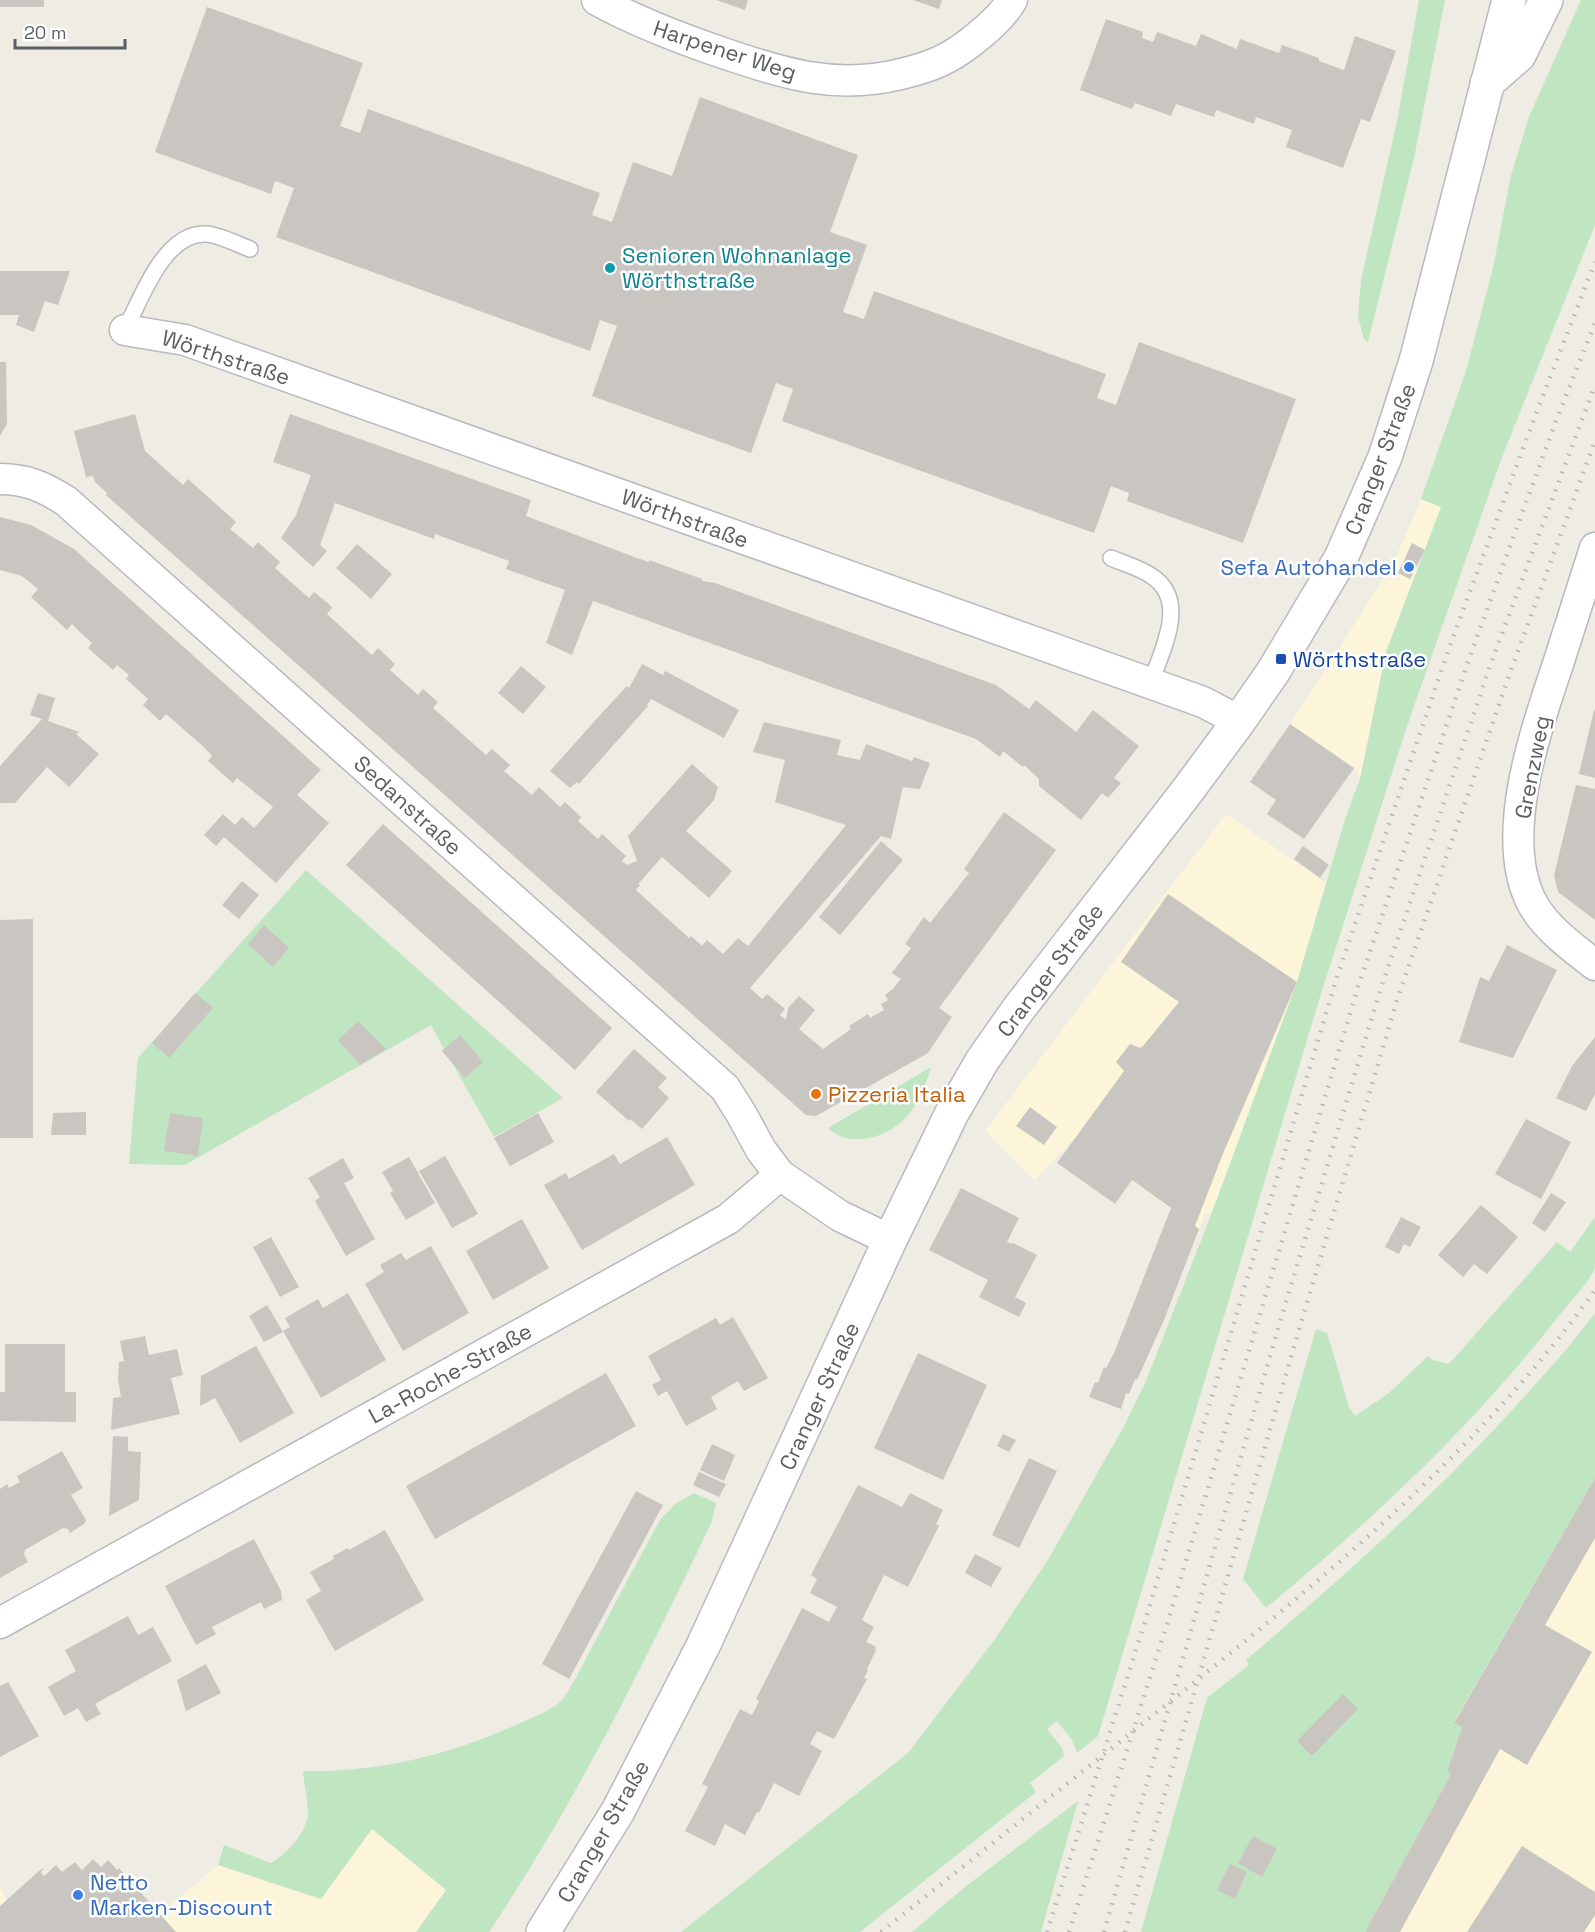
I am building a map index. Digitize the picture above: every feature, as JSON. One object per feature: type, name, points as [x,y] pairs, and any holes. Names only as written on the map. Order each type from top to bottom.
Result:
[{"type":"street","name":"Harpener Weg","points":[[597,0],[694,44],[757,65],[797,76],[845,82],[891,77],[924,69],[953,56],[984,32],[1006,10],[1012,0]]},
{"type":"street","name":"Cranger Straße","points":[[543,1932],[618,1811],[703,1646],[890,1240],[952,1113],[982,1061],[1017,1011],[1239,721],[1273,672],[1341,558],[1385,457],[1416,361],[1509,0]]},
{"type":"street","points":[[1487,83],[1519,55],[1546,0]]},
{"type":"street","name":"Wörthstraße","points":[[125,330],[185,340],[1151,683],[1203,702],[1239,721]]},
{"type":"street","name":"Sedanstraße","points":[[0,479],[37,484],[66,501],[415,811],[725,1088],[760,1150],[780,1175]]},
{"type":"street","name":"Grenzweg","points":[[1595,548],[1534,737],[1521,799],[1519,856],[1523,878],[1531,900],[1542,919],[1595,965]]},
{"type":"street","points":[[780,1175],[840,1216],[890,1240]]},
{"type":"street","name":"La-Roche-Straße","points":[[0,1623],[728,1219],[780,1175]]},
{"type":"lane","points":[[125,330],[159,265],[170,250],[183,240],[195,235],[208,234],[250,249]]},
{"type":"lane","points":[[1111,558],[1156,578],[1165,589],[1171,603],[1172,620],[1151,683]]},
{"type":"shaded area","points":[[1421,499],[1441,507],[1386,652],[1360,779],[1354,768],[1290,724],[1392,566]]},
{"type":"shaded area","points":[[1226,814],[1326,883],[1297,982],[1211,1215],[1205,1212],[1199,1229],[1074,1139],[1035,1180],[985,1131]]},
{"type":"shaded area","points":[[1595,1478],[1595,1932],[1365,1932],[1451,1775],[1447,1772],[1462,1727],[1454,1723]]},
{"type":"shaded area","points":[[372,1828],[446,1890],[416,1932],[0,1932],[0,1887],[7,1900],[40,1870],[44,1875],[56,1865],[62,1872],[75,1862],[82,1870],[93,1859],[101,1867],[108,1860],[116,1870],[119,1868],[160,1914],[218,1865],[321,1899]]},
{"type":"green space","points":[[1419,0],[1445,0],[1414,158],[1368,342],[1364,339],[1358,317],[1361,280],[1397,121]]},
{"type":"green space","points":[[1581,0],[1595,0],[1595,225],[1502,457],[1407,726],[1319,1000],[1098,1736],[1077,1753],[1072,1740],[1057,1721],[1047,1729],[1062,1748],[1064,1756],[1030,1783],[1036,1792],[860,1932],[681,1932],[908,1753],[995,1639],[1048,1560],[1123,1428],[1146,1381],[1211,1215],[1297,982],[1346,816],[1360,779],[1386,652],[1441,507],[1421,499],[1466,371],[1493,268],[1511,175],[1529,117]]},
{"type":"green space","points":[[306,870],[563,1098],[494,1137],[451,1061],[442,1051],[444,1049],[431,1025],[185,1165],[129,1164],[138,1058]]},
{"type":"green space","points":[[931,1067],[915,1106],[889,1131],[857,1139],[847,1138],[828,1128]]},
{"type":"green space","points":[[1595,1217],[1595,1267],[1593,1272],[1524,1358],[1491,1397],[1419,1471],[1344,1541],[1266,1608],[1243,1579],[1316,1329],[1327,1333],[1349,1407],[1355,1416],[1389,1393],[1428,1356],[1433,1360],[1449,1364],[1557,1242],[1570,1252]]},
{"type":"green space","points":[[1595,1313],[1595,1478],[1454,1722],[1462,1727],[1447,1772],[1451,1774],[1365,1932],[1141,1932],[1207,1698],[1249,1665],[1246,1660],[1442,1483],[1539,1381]]},
{"type":"green space","points":[[694,1493],[716,1503],[712,1521],[608,1731],[551,1833],[489,1932],[416,1932],[446,1890],[372,1829],[321,1899],[218,1865],[224,1845],[271,1863],[289,1849],[307,1821],[303,1771],[359,1769],[440,1753],[535,1717],[562,1700],[660,1520],[675,1504]]},
{"type":"green space","points":[[1078,1801],[1041,1932],[912,1932],[965,1887]]},
{"type":"building","points":[[0,0],[44,0],[44,7],[0,7]]},
{"type":"building","points":[[716,0],[748,0],[745,10]]},
{"type":"building","points":[[913,0],[942,0],[939,9]]},
{"type":"building","name":"Senioren Wohnanlage Wörthstraße","points":[[207,7],[363,63],[340,126],[360,133],[368,109],[600,193],[592,215],[612,222],[633,162],[672,176],[700,97],[858,155],[830,232],[867,245],[843,312],[864,319],[874,291],[1106,374],[1097,398],[1116,405],[1139,342],[1296,399],[1243,543],[1127,501],[1129,493],[1111,486],[1094,533],[782,421],[793,389],[776,383],[751,453],[592,396],[617,326],[600,320],[590,351],[276,237],[294,188],[275,181],[271,194],[155,152]]},
{"type":"building","points":[[1106,19],[1143,32],[1142,38],[1153,42],[1157,32],[1196,46],[1201,34],[1237,49],[1240,39],[1279,53],[1282,45],[1344,70],[1355,36],[1396,51],[1370,122],[1361,119],[1343,168],[1286,147],[1292,130],[1256,117],[1254,124],[1216,110],[1214,117],[1176,104],[1171,116],[1135,103],[1132,109],[1080,90]]},
{"type":"building","points":[[0,271],[70,271],[58,305],[45,301],[34,332],[16,325],[19,315],[0,315]]},
{"type":"building","points":[[0,362],[6,362],[7,424],[0,436]]},
{"type":"building","points":[[135,414],[145,451],[183,485],[188,479],[236,522],[230,529],[253,548],[258,542],[280,562],[275,568],[309,598],[314,592],[330,605],[332,608],[327,614],[372,655],[378,648],[395,664],[390,670],[418,695],[423,689],[438,702],[433,708],[486,755],[492,749],[510,765],[504,771],[532,795],[539,787],[560,807],[565,802],[581,817],[578,821],[598,839],[602,834],[626,856],[622,861],[627,865],[637,861],[628,836],[692,764],[718,787],[714,800],[686,831],[732,871],[709,898],[662,857],[638,884],[640,885],[636,890],[689,938],[691,936],[702,946],[707,940],[723,954],[738,938],[748,946],[846,825],[775,802],[785,760],[753,752],[764,722],[841,740],[837,755],[860,760],[866,744],[912,761],[914,757],[930,763],[920,789],[903,787],[891,839],[881,836],[750,988],[762,999],[767,994],[785,1009],[780,1015],[786,1020],[788,1008],[799,996],[815,1010],[799,1029],[823,1049],[851,1029],[849,1026],[868,1014],[870,1018],[884,1010],[881,1004],[888,1000],[885,995],[901,979],[892,973],[911,948],[905,944],[924,917],[930,923],[969,873],[964,869],[1004,812],[1056,850],[939,1008],[952,1017],[928,1053],[816,1116],[806,1115],[106,495],[107,493],[95,482],[93,476],[86,477],[74,431]]},
{"type":"building","points":[[290,414],[531,500],[526,516],[637,558],[649,562],[649,560],[702,579],[702,581],[715,583],[996,685],[1029,709],[1036,700],[1076,732],[1093,710],[1139,746],[1114,778],[1121,783],[1108,798],[1102,793],[1081,820],[1039,786],[1039,779],[1024,765],[1023,767],[1003,751],[1000,757],[976,739],[593,601],[572,655],[546,643],[565,590],[506,569],[509,561],[435,534],[434,539],[335,503],[320,545],[327,551],[313,567],[281,538],[296,515],[311,475],[273,462]]},
{"type":"building","points":[[0,517],[31,525],[74,549],[321,770],[297,795],[329,823],[276,883],[224,837],[216,846],[204,835],[223,814],[235,825],[242,817],[254,828],[273,807],[237,778],[233,783],[208,761],[212,756],[205,748],[166,714],[160,721],[143,705],[148,699],[126,679],[129,675],[117,665],[113,670],[88,648],[92,643],[72,624],[67,630],[31,597],[38,589],[22,576],[0,570]]},
{"type":"building","points":[[1412,543],[1425,550],[1410,579],[1398,573]]},
{"type":"building","points":[[357,544],[392,574],[371,599],[336,568]]},
{"type":"building","points":[[642,664],[663,675],[665,671],[739,710],[724,738],[651,699],[648,706],[579,784],[577,782],[570,788],[550,771],[627,686],[629,688]]},
{"type":"building","points":[[521,666],[546,687],[523,714],[498,693]]},
{"type":"building","points":[[38,693],[55,698],[48,721],[79,732],[76,734],[99,754],[69,787],[47,767],[15,803],[0,803],[0,766],[42,719],[30,715]]},
{"type":"building","points":[[1595,710],[1595,778],[1579,774]]},
{"type":"building","points":[[1290,724],[1354,768],[1304,839],[1267,814],[1276,800],[1250,782]]},
{"type":"building","points":[[1576,785],[1595,789],[1595,920],[1558,892],[1554,875]]},
{"type":"building","points":[[383,824],[612,1028],[575,1070],[346,865]]},
{"type":"building","points":[[881,841],[903,860],[840,935],[819,917]]},
{"type":"building","points":[[1303,846],[1329,865],[1320,878],[1294,859]]},
{"type":"building","points":[[242,881],[259,895],[239,919],[222,905]]},
{"type":"building","points":[[1168,894],[1297,982],[1222,1156],[1195,1226],[1199,1229],[1164,1320],[1137,1380],[1135,1379],[1129,1394],[1126,1393],[1121,1409],[1089,1397],[1095,1382],[1098,1383],[1104,1367],[1106,1368],[1114,1353],[1171,1208],[1132,1180],[1115,1204],[1057,1163],[1124,1071],[1116,1062],[1130,1044],[1140,1048],[1143,1046],[1179,1002],[1121,962]]},
{"type":"building","points":[[33,919],[33,1138],[0,1138],[0,920]]},
{"type":"building","points":[[264,925],[289,948],[273,967],[248,944]]},
{"type":"building","points":[[1507,945],[1557,970],[1513,1058],[1459,1042],[1480,977],[1489,981]]},
{"type":"building","points":[[195,993],[213,1008],[169,1058],[152,1043]]},
{"type":"building","points":[[358,1021],[386,1049],[360,1065],[338,1040]]},
{"type":"building","points":[[460,1035],[483,1062],[465,1078],[442,1051]]},
{"type":"building","points":[[1595,1037],[1595,1094],[1586,1111],[1556,1098],[1572,1066]]},
{"type":"building","points":[[634,1049],[667,1078],[658,1087],[669,1098],[642,1129],[630,1119],[629,1121],[596,1092]]},
{"type":"building","points":[[1030,1107],[1057,1127],[1044,1145],[1016,1126]]},
{"type":"building","points":[[86,1112],[86,1135],[51,1135],[53,1113]]},
{"type":"building","points":[[170,1113],[203,1118],[198,1156],[164,1151]]},
{"type":"building","points":[[538,1113],[554,1142],[510,1166],[494,1138]]},
{"type":"building","points":[[1526,1119],[1571,1142],[1541,1199],[1495,1174]]},
{"type":"building","points":[[667,1137],[695,1185],[582,1250],[544,1185],[566,1173],[569,1179],[614,1154],[620,1164]]},
{"type":"building","points":[[445,1156],[478,1214],[452,1228],[419,1171]]},
{"type":"building","points":[[409,1157],[435,1203],[406,1220],[390,1193],[393,1191],[382,1172]]},
{"type":"building","points":[[343,1158],[354,1178],[344,1183],[375,1239],[346,1256],[315,1201],[320,1197],[308,1178]]},
{"type":"building","points":[[961,1188],[1019,1218],[1007,1242],[1037,1255],[1015,1297],[1026,1303],[1019,1317],[979,1297],[988,1280],[929,1250]]},
{"type":"building","points":[[1551,1193],[1566,1202],[1545,1232],[1532,1223]]},
{"type":"building","points":[[1481,1205],[1518,1237],[1487,1274],[1474,1264],[1463,1277],[1438,1255]]},
{"type":"building","points":[[1401,1217],[1421,1227],[1410,1247],[1404,1244],[1399,1254],[1385,1247]]},
{"type":"building","points":[[522,1219],[549,1268],[493,1300],[466,1251]]},
{"type":"building","points":[[271,1237],[299,1287],[280,1297],[253,1247]]},
{"type":"building","points":[[431,1246],[469,1313],[403,1351],[365,1284],[384,1272],[380,1265],[401,1253],[406,1260]]},
{"type":"building","points":[[348,1293],[386,1360],[321,1398],[283,1331],[290,1327],[285,1318],[318,1299],[323,1308]]},
{"type":"building","points":[[267,1305],[283,1332],[264,1342],[249,1316]]},
{"type":"building","points":[[733,1317],[768,1378],[744,1391],[738,1381],[711,1397],[717,1409],[686,1426],[667,1391],[658,1396],[652,1385],[661,1380],[648,1356],[716,1318],[720,1325]]},
{"type":"building","points":[[145,1336],[149,1355],[177,1349],[183,1375],[171,1378],[180,1414],[111,1430],[113,1398],[121,1397],[118,1380],[119,1362],[124,1361],[120,1341]]},
{"type":"building","points":[[5,1344],[65,1344],[65,1392],[76,1392],[76,1422],[0,1421],[0,1392],[5,1392]]},
{"type":"building","points":[[256,1346],[294,1413],[240,1443],[215,1398],[200,1406],[201,1376]]},
{"type":"building","points":[[918,1353],[987,1385],[943,1480],[874,1448]]},
{"type":"building","points":[[606,1373],[636,1426],[435,1539],[406,1486]]},
{"type":"building","points":[[1003,1434],[1016,1440],[1009,1452],[997,1446]]},
{"type":"building","points":[[113,1436],[128,1437],[128,1451],[141,1452],[139,1500],[109,1516]]},
{"type":"building","points":[[712,1444],[735,1455],[724,1481],[700,1470]]},
{"type":"building","points":[[62,1451],[83,1488],[71,1495],[86,1520],[84,1524],[70,1533],[68,1529],[63,1528],[25,1550],[24,1554],[28,1562],[0,1578],[0,1489],[7,1484],[9,1488],[20,1482],[17,1476]]},
{"type":"building","points":[[1029,1458],[1057,1471],[1019,1548],[992,1535]]},
{"type":"building","points":[[699,1472],[726,1484],[719,1497],[693,1485]]},
{"type":"building","points":[[1595,1478],[1595,1538],[1545,1625],[1592,1652],[1527,1765],[1500,1749],[1400,1932],[1365,1932],[1451,1774],[1447,1772],[1462,1727],[1454,1723]]},
{"type":"building","points":[[858,1485],[902,1507],[910,1493],[943,1510],[936,1524],[939,1526],[908,1587],[884,1575],[862,1620],[874,1627],[866,1642],[875,1646],[876,1650],[864,1678],[867,1679],[834,1739],[817,1731],[810,1744],[822,1751],[799,1796],[774,1783],[745,1835],[725,1824],[715,1846],[685,1831],[708,1787],[702,1784],[740,1709],[752,1715],[759,1701],[756,1699],[802,1608],[829,1622],[837,1607],[810,1593],[817,1579],[811,1575]]},
{"type":"building","points":[[636,1491],[663,1505],[569,1679],[542,1664]]},
{"type":"building","points":[[385,1530],[424,1600],[335,1651],[306,1600],[321,1591],[310,1572],[334,1559],[333,1556]]},
{"type":"building","points":[[254,1539],[281,1591],[282,1600],[264,1609],[261,1602],[212,1627],[216,1634],[196,1645],[165,1586]]},
{"type":"building","points":[[975,1554],[1002,1568],[991,1587],[965,1573]]},
{"type":"building","points":[[128,1616],[138,1635],[153,1627],[172,1661],[95,1704],[101,1714],[86,1722],[78,1708],[64,1716],[48,1687],[76,1671],[65,1650]]},
{"type":"building","points":[[206,1664],[221,1693],[186,1711],[177,1680]]},
{"type":"building","points":[[8,1682],[39,1736],[0,1757],[0,1686]]},
{"type":"building","points":[[1343,1694],[1358,1709],[1312,1756],[1297,1741]]},
{"type":"building","points":[[1253,1836],[1277,1849],[1262,1877],[1238,1863]]},
{"type":"building","points":[[1522,1846],[1595,1892],[1595,1915],[1584,1932],[1467,1932]]},
{"type":"building","name":"Netto Marken-Discount","points":[[93,1859],[101,1867],[108,1860],[117,1870],[119,1868],[176,1932],[0,1932],[0,1906],[40,1870],[44,1868],[41,1872],[44,1876],[56,1865],[62,1872],[75,1862],[82,1870]]},
{"type":"building","points":[[1230,1864],[1247,1872],[1235,1899],[1217,1890]]},
{"type":"railway","points":[[1047,1932],[1146,1618],[1336,980],[1449,648],[1595,262]]},
{"type":"railway","points":[[1069,1932],[1168,1621],[1358,987],[1470,656],[1554,426],[1595,323]]},
{"type":"railway","points":[[1104,1932],[1277,1332],[1379,994],[1491,663],[1595,385]]},
{"type":"railway","points":[[1125,1932],[1397,1000],[1511,670],[1595,441]]},
{"type":"railway","points":[[881,1932],[1289,1605],[1345,1557],[1453,1456],[1503,1403],[1551,1348],[1595,1290]]},
{"type":"place","name":"Senioren Wohnanlage Wörthstraße","points":[[610,268]]},
{"type":"place","name":"Sefa Autohandel","points":[[1409,567]]},
{"type":"place","name":"Wörthstraße","points":[[1281,659]]},
{"type":"place","name":"Pizzeria Italia","points":[[816,1094]]},
{"type":"place","name":"Netto Marken-Discount","points":[[78,1895]]}]
